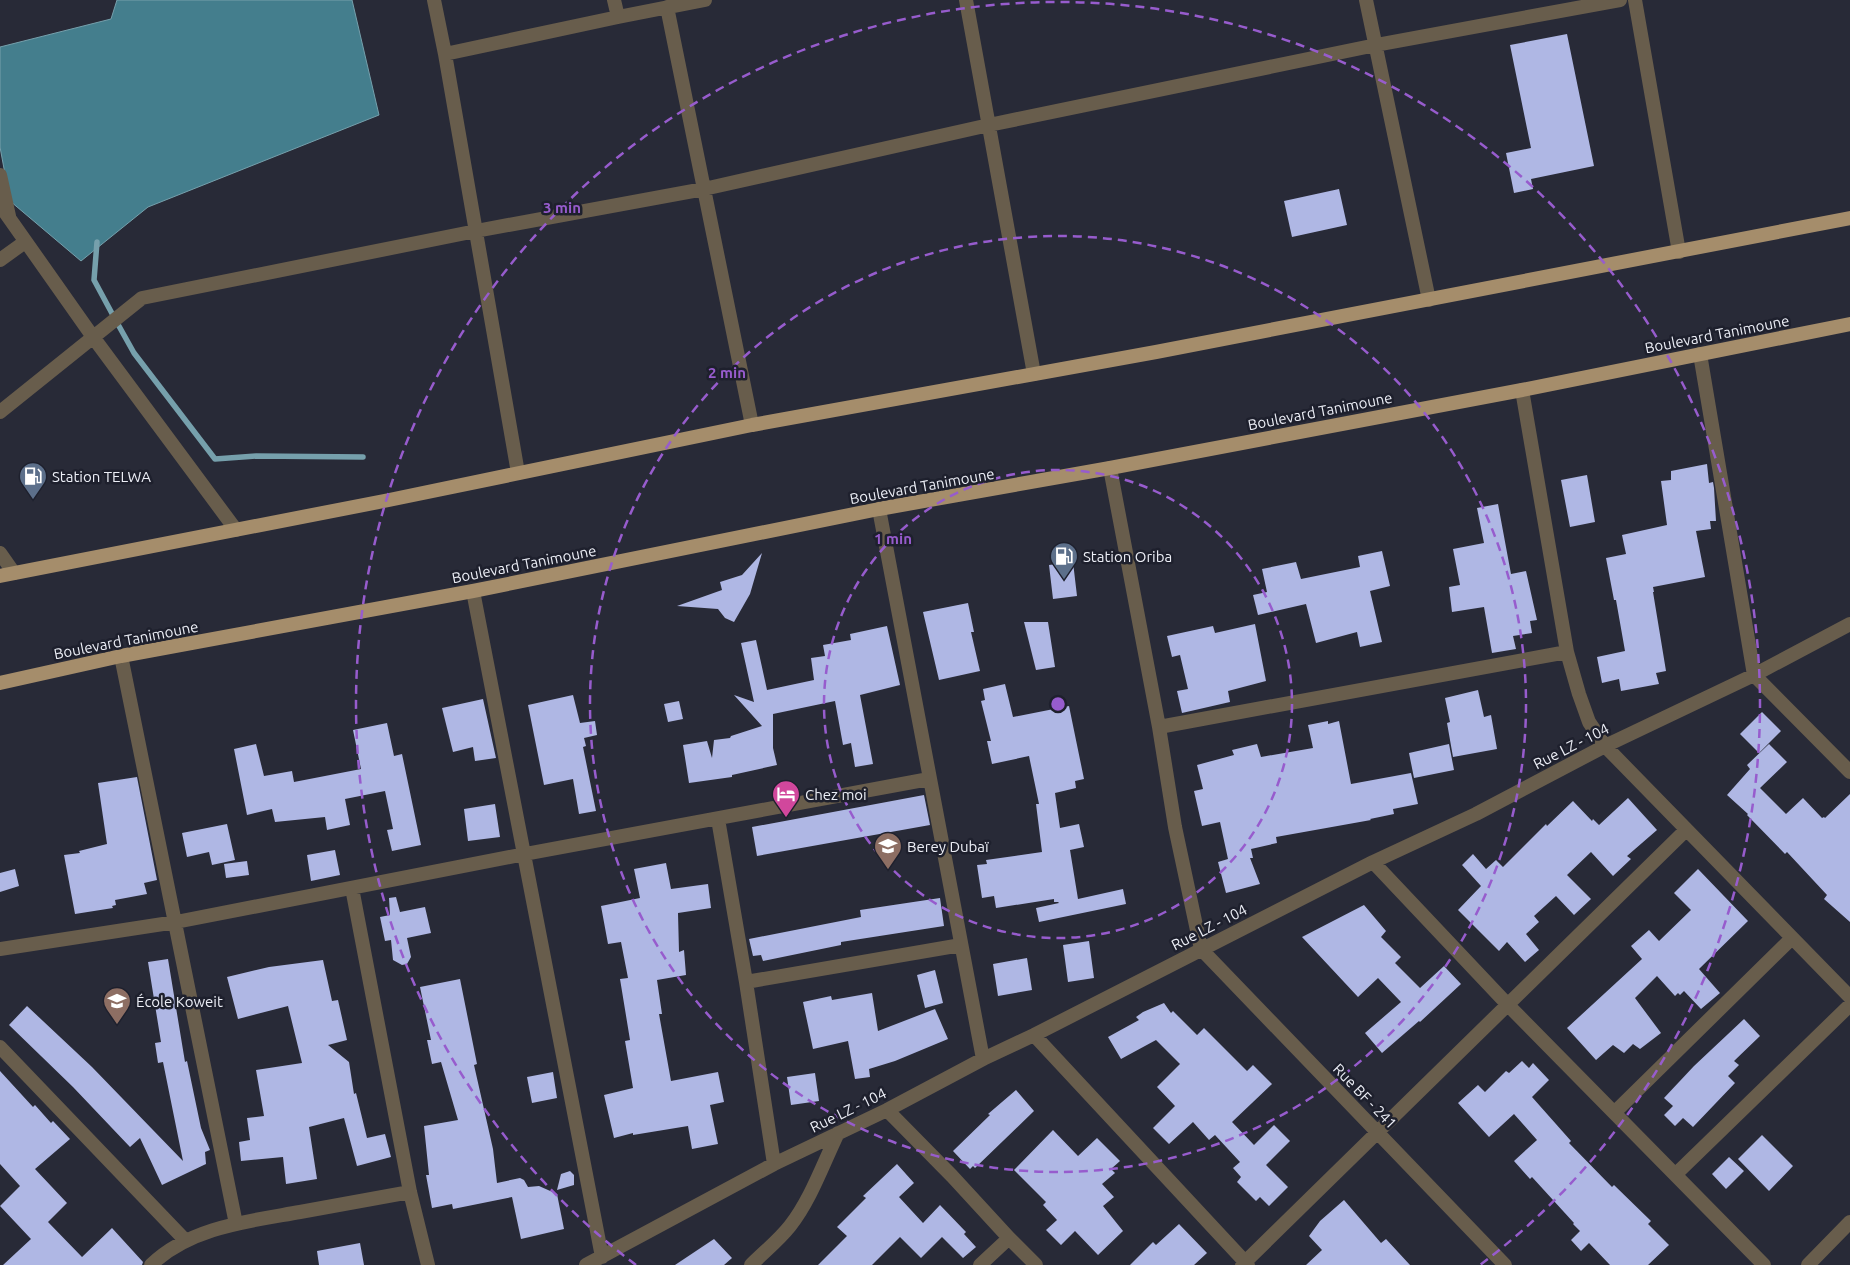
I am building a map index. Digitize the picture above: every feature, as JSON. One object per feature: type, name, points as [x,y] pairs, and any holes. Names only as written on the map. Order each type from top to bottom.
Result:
[{"type":"main road","points":[[0,576],[752,425],[1429,300],[1850,218]]},
{"type":"main road","name":"Boulevard Tanimoune","points":[[0,683],[121,656],[473,591],[879,509],[1110,468],[1522,390],[1850,324]]},
{"type":"street","points":[[434,0],[518,473]]},
{"type":"street","points":[[614,0],[618,17]]},
{"type":"street","points":[[445,54],[705,0]]},
{"type":"street","points":[[966,0],[1034,374]]},
{"type":"street","points":[[1366,0],[1429,300]]},
{"type":"street","points":[[0,412],[142,298],[476,230],[704,189],[989,125],[1557,6],[1620,0]]},
{"type":"street","points":[[1635,0],[1679,252]]},
{"type":"street","points":[[667,8],[752,425]]},
{"type":"street","points":[[0,174],[10,219]]},
{"type":"street","points":[[0,206],[93,338],[236,530]]},
{"type":"street","points":[[0,260],[26,242]]},
{"type":"street","points":[[1700,354],[1754,675],[1850,772]]},
{"type":"street","points":[[1522,390],[1567,652],[1578,694],[1589,722],[1605,746],[1850,997]]},
{"type":"street","points":[[1110,468],[1159,727],[1175,827],[1201,949]]},
{"type":"street","points":[[879,509],[982,1059]]},
{"type":"street","points":[[0,553],[14,573]]},
{"type":"street","points":[[473,591],[602,1257]]},
{"type":"street","name":"Rue LZ - 104","points":[[586,1265],[774,1164],[887,1110],[982,1059],[1034,1035],[1374,862],[1476,814],[1605,746],[1754,675],[1850,624]]},
{"type":"street","points":[[1159,727],[1567,652]]},
{"type":"street","points":[[121,656],[236,1224]]},
{"type":"street","points":[[0,949],[176,922],[525,854],[929,779]]},
{"type":"street","points":[[718,819],[746,982],[774,1164]]},
{"type":"street","points":[[1034,1035],[1245,1264],[1686,830]]},
{"type":"street","points":[[1374,862],[1508,1005],[1764,1265]]},
{"type":"street","points":[[352,888],[410,1192],[428,1265]]},
{"type":"street","points":[[1615,1112],[1792,938]]},
{"type":"street","points":[[746,982],[961,945]]},
{"type":"street","name":"Rue BF - 241","points":[[1201,949],[1505,1265]]},
{"type":"street","points":[[1676,1174],[1850,1005]]},
{"type":"street","points":[[0,1047],[185,1240]]},
{"type":"street","points":[[887,1110],[1036,1265]]},
{"type":"street","points":[[751,1265],[788,1228],[800,1211],[838,1133]]},
{"type":"street","points":[[151,1265],[166,1252],[185,1240],[236,1224],[410,1192]]},
{"type":"street","points":[[1808,1265],[1850,1222]]},
{"type":"street","points":[[980,1265],[1009,1238]]},
{"type":"water","points":[[117,0],[352,0],[379,115],[148,207],[81,261],[10,201],[0,147],[0,47],[111,19]]},
{"type":"building","points":[[1567,34],[1594,166],[1531,179],[1533,189],[1514,193],[1506,153],[1531,148],[1510,45]]},
{"type":"building","points":[[1339,189],[1347,225],[1292,237],[1284,201]]},
{"type":"building","points":[[1707,464],[1709,483],[1713,482],[1714,488],[1716,521],[1710,521],[1711,529],[1696,531],[1705,577],[1653,587],[1666,671],[1656,673],[1659,684],[1621,691],[1619,679],[1602,683],[1597,657],[1625,651],[1606,558],[1626,554],[1622,535],[1667,525],[1661,481],[1671,480],[1671,471]]},
{"type":"building","points":[[1587,475],[1595,522],[1570,527],[1561,480]]},
{"type":"building","points":[[1498,504],[1511,574],[1526,571],[1537,620],[1530,621],[1532,633],[1513,636],[1516,649],[1492,653],[1484,607],[1452,612],[1449,587],[1460,585],[1453,549],[1484,543],[1477,508]]},
{"type":"building","points":[[1382,551],[1390,586],[1370,591],[1382,642],[1360,647],[1357,632],[1316,643],[1306,604],[1258,615],[1253,595],[1267,592],[1262,569],[1296,562],[1301,579],[1360,567],[1358,556]]},
{"type":"building","points":[[762,553],[750,594],[734,622],[725,618],[718,609],[677,606],[722,590],[720,582],[742,575]]},
{"type":"building","points":[[1073,562],[1077,596],[1053,599],[1049,565]]},
{"type":"building","points":[[968,603],[974,632],[971,632],[980,671],[939,680],[923,612]]},
{"type":"building","points":[[1024,622],[1048,622],[1055,667],[1036,670]]},
{"type":"building","points":[[1255,624],[1266,681],[1228,691],[1230,702],[1182,713],[1177,691],[1188,689],[1180,655],[1172,657],[1167,636],[1213,626],[1215,633]]},
{"type":"building","points":[[887,626],[900,685],[860,695],[873,764],[855,767],[851,743],[843,745],[835,701],[773,714],[773,748],[777,765],[732,775],[732,777],[689,783],[683,745],[707,741],[712,758],[714,740],[730,738],[731,736],[762,726],[734,695],[754,702],[741,643],[756,640],[767,690],[814,680],[811,658],[825,656],[823,645],[851,640],[850,634]]},
{"type":"building","points":[[1005,684],[1013,717],[1069,706],[1084,779],[1075,781],[1076,788],[1055,793],[1060,828],[1079,824],[1084,847],[1070,850],[1078,899],[1123,889],[1126,904],[1039,922],[1036,908],[1058,902],[1054,902],[1054,899],[996,908],[994,896],[982,898],[977,865],[987,864],[986,860],[1042,852],[1036,804],[1039,804],[1029,756],[992,764],[987,741],[991,741],[981,701],[985,700],[983,689]]},
{"type":"building","points":[[1478,690],[1484,717],[1491,715],[1497,749],[1453,757],[1447,723],[1450,722],[1445,698]]},
{"type":"building","points":[[573,695],[580,723],[595,721],[597,735],[584,738],[586,746],[583,747],[596,811],[579,814],[573,779],[544,785],[528,705]]},
{"type":"building","points":[[483,699],[496,758],[475,761],[473,747],[453,752],[442,708]]},
{"type":"building","points":[[679,701],[683,719],[668,722],[664,704]]},
{"type":"building","points":[[1762,712],[1781,731],[1759,753],[1740,734]]},
{"type":"building","points":[[1328,721],[1328,724],[1339,721],[1351,784],[1411,773],[1418,804],[1393,809],[1394,814],[1371,820],[1276,837],[1277,843],[1251,849],[1253,858],[1250,858],[1260,884],[1226,893],[1218,862],[1228,859],[1220,822],[1202,826],[1194,791],[1203,789],[1197,765],[1234,755],[1232,750],[1257,744],[1261,757],[1313,748],[1308,725]]},
{"type":"building","points":[[387,723],[394,756],[402,754],[421,845],[392,851],[387,830],[393,829],[385,791],[345,799],[350,825],[327,830],[325,817],[275,822],[272,809],[247,815],[234,749],[256,744],[264,776],[292,771],[294,782],[361,769],[353,730]]},
{"type":"building","points":[[1449,744],[1454,770],[1414,778],[1409,753]]},
{"type":"building","points":[[1769,744],[1787,762],[1760,788],[1786,814],[1803,798],[1822,818],[1825,818],[1850,794],[1850,922],[1824,899],[1827,895],[1787,852],[1785,854],[1748,814],[1727,795],[1750,769],[1747,765]]},
{"type":"building","points":[[137,777],[157,880],[144,883],[147,894],[115,900],[116,905],[112,906],[113,908],[75,914],[64,855],[80,853],[79,851],[107,844],[98,783]]},
{"type":"building","points":[[924,795],[930,825],[757,856],[752,827]]},
{"type":"building","points":[[1628,798],[1657,830],[1627,856],[1631,859],[1613,876],[1591,852],[1567,875],[1591,899],[1574,915],[1556,896],[1534,916],[1539,922],[1526,934],[1539,950],[1525,962],[1507,942],[1499,951],[1458,910],[1481,886],[1462,865],[1473,854],[1486,869],[1496,860],[1503,867],[1546,824],[1547,826],[1573,801],[1592,821],[1593,819],[1599,825]]},
{"type":"building","points":[[495,804],[500,837],[468,841],[464,809]]},
{"type":"building","points":[[227,824],[235,860],[212,865],[209,852],[187,857],[182,833]]},
{"type":"building","points":[[335,850],[340,875],[311,881],[307,855]]},
{"type":"building","points":[[247,861],[249,875],[226,878],[224,864]]},
{"type":"building","points":[[666,863],[671,889],[708,884],[711,908],[678,913],[679,952],[684,950],[686,975],[657,980],[662,1014],[659,1014],[671,1081],[718,1072],[724,1102],[710,1105],[718,1144],[692,1149],[688,1126],[633,1135],[633,1133],[614,1138],[604,1095],[633,1088],[625,1041],[630,1040],[620,979],[628,978],[621,942],[608,944],[601,906],[640,898],[634,869]]},
{"type":"building","points":[[15,869],[19,886],[0,892],[0,873]]},
{"type":"building","points":[[1698,869],[1748,921],[1699,969],[1720,993],[1701,1009],[1684,991],[1680,995],[1678,993],[1675,996],[1657,976],[1635,998],[1661,1033],[1640,1049],[1633,1044],[1624,1053],[1613,1045],[1596,1060],[1567,1028],[1642,959],[1631,946],[1649,930],[1659,941],[1691,910],[1674,893]]},
{"type":"building","points":[[396,897],[400,912],[425,907],[431,933],[407,938],[411,957],[407,964],[402,965],[393,960],[391,940],[385,941],[380,917],[390,915],[389,898]]},
{"type":"building","points":[[940,898],[944,926],[841,942],[841,945],[763,961],[761,955],[753,956],[749,939],[861,917],[860,910]]},
{"type":"building","points":[[1364,905],[1386,931],[1381,937],[1401,957],[1395,963],[1420,988],[1444,966],[1461,984],[1420,1022],[1382,1053],[1365,1033],[1401,1002],[1378,978],[1358,997],[1302,937]]},
{"type":"building","points":[[1089,941],[1094,978],[1068,982],[1063,945]]},
{"type":"building","points":[[1027,958],[1032,990],[998,996],[993,964]]},
{"type":"building","points":[[168,959],[185,1062],[187,1061],[201,1128],[210,1150],[205,1152],[206,1164],[162,1185],[140,1138],[130,1147],[73,1087],[9,1025],[27,1006],[92,1067],[183,1161],[163,1062],[158,1063],[155,1043],[161,1042],[148,962]]},
{"type":"building","points":[[323,960],[332,1001],[338,1000],[347,1040],[328,1045],[349,1062],[354,1094],[356,1093],[367,1138],[385,1134],[391,1157],[357,1166],[344,1118],[309,1127],[317,1179],[286,1184],[283,1157],[241,1161],[239,1142],[250,1140],[247,1118],[264,1116],[256,1070],[302,1063],[288,1006],[238,1019],[227,977],[269,967]]},
{"type":"building","points":[[935,970],[943,1003],[925,1008],[917,975]]},
{"type":"building","points":[[460,979],[477,1064],[474,1065],[493,1149],[497,1183],[520,1178],[524,1180],[528,1187],[539,1186],[557,1194],[564,1229],[521,1239],[512,1197],[453,1209],[452,1204],[432,1208],[426,1175],[429,1175],[424,1126],[458,1120],[441,1062],[432,1064],[427,1040],[431,1040],[420,987]]},
{"type":"building","points":[[872,993],[878,1031],[935,1009],[948,1039],[895,1061],[869,1069],[870,1077],[855,1079],[848,1041],[813,1049],[803,1002],[831,996],[832,1000]]},
{"type":"building","points":[[1164,1003],[1171,1013],[1173,1011],[1197,1035],[1204,1028],[1247,1071],[1253,1065],[1272,1084],[1232,1122],[1254,1145],[1274,1125],[1290,1141],[1266,1165],[1288,1187],[1269,1206],[1260,1197],[1256,1201],[1237,1182],[1241,1177],[1233,1168],[1240,1162],[1215,1135],[1209,1140],[1193,1122],[1169,1144],[1153,1128],[1175,1106],[1157,1087],[1180,1064],[1156,1040],[1121,1059],[1108,1037],[1139,1020],[1136,1017],[1143,1012]]},
{"type":"building","points":[[1744,1019],[1760,1036],[1734,1061],[1739,1065],[1728,1076],[1735,1083],[1693,1127],[1683,1118],[1675,1126],[1664,1115],[1673,1106],[1664,1098],[1694,1066]]},
{"type":"building","points":[[1522,1061],[1529,1068],[1533,1063],[1549,1080],[1532,1097],[1571,1141],[1569,1143],[1612,1187],[1614,1185],[1651,1221],[1648,1224],[1669,1245],[1648,1265],[1610,1265],[1589,1243],[1581,1251],[1571,1240],[1580,1231],[1532,1177],[1530,1179],[1514,1161],[1537,1140],[1514,1114],[1489,1137],[1458,1103],[1478,1085],[1485,1092],[1506,1071],[1509,1073]]},
{"type":"building","points":[[0,1071],[33,1107],[35,1105],[51,1123],[53,1121],[70,1139],[35,1169],[67,1203],[48,1222],[82,1257],[112,1228],[143,1262],[142,1265],[3,1265],[31,1239],[0,1206],[20,1186],[0,1164]]},
{"type":"building","points":[[553,1072],[557,1098],[532,1103],[527,1077]]},
{"type":"building","points":[[815,1073],[819,1101],[791,1105],[787,1077]]},
{"type":"building","points":[[1016,1090],[1034,1111],[975,1168],[973,1166],[970,1169],[953,1151],[990,1115],[988,1114]]},
{"type":"building","points":[[1053,1130],[1078,1156],[1097,1138],[1120,1161],[1111,1169],[1115,1173],[1102,1184],[1114,1197],[1103,1206],[1123,1231],[1098,1255],[1075,1231],[1061,1245],[1046,1230],[1057,1220],[1043,1205],[1046,1202],[1014,1170]]},
{"type":"building","points":[[1762,1135],[1793,1166],[1769,1191],[1738,1159]]},
{"type":"building","points":[[1729,1157],[1744,1171],[1726,1189],[1712,1174]]},
{"type":"building","points":[[897,1164],[914,1183],[899,1197],[923,1223],[940,1205],[966,1232],[964,1234],[976,1247],[963,1258],[942,1237],[921,1258],[900,1237],[872,1265],[818,1265],[847,1236],[837,1227],[866,1198],[863,1196]]},
{"type":"building","points":[[570,1171],[574,1175],[574,1185],[557,1190],[561,1174]]},
{"type":"building","points":[[1344,1200],[1381,1243],[1386,1239],[1410,1265],[1306,1265],[1322,1250],[1309,1236],[1320,1221]]},
{"type":"building","points":[[1179,1224],[1207,1253],[1194,1265],[1130,1265],[1153,1242],[1156,1245]]},
{"type":"building","points":[[714,1239],[732,1258],[724,1265],[675,1265]]},
{"type":"building","points":[[360,1243],[364,1265],[319,1265],[317,1251]]},
{"type":"waterway","points":[[97,242],[94,280],[115,319],[134,353],[215,459],[256,456],[363,457]]},
{"type":"place","name":"Station TELWA","points":[[33,500]]},
{"type":"place","name":"Station Oriba","points":[[1064,580]]},
{"type":"place","name":"Chez moi","points":[[786,818]]},
{"type":"place","name":"Berey Dubaï","points":[[888,870]]},
{"type":"place","name":"École Koweit","points":[[117,1025]]}]
